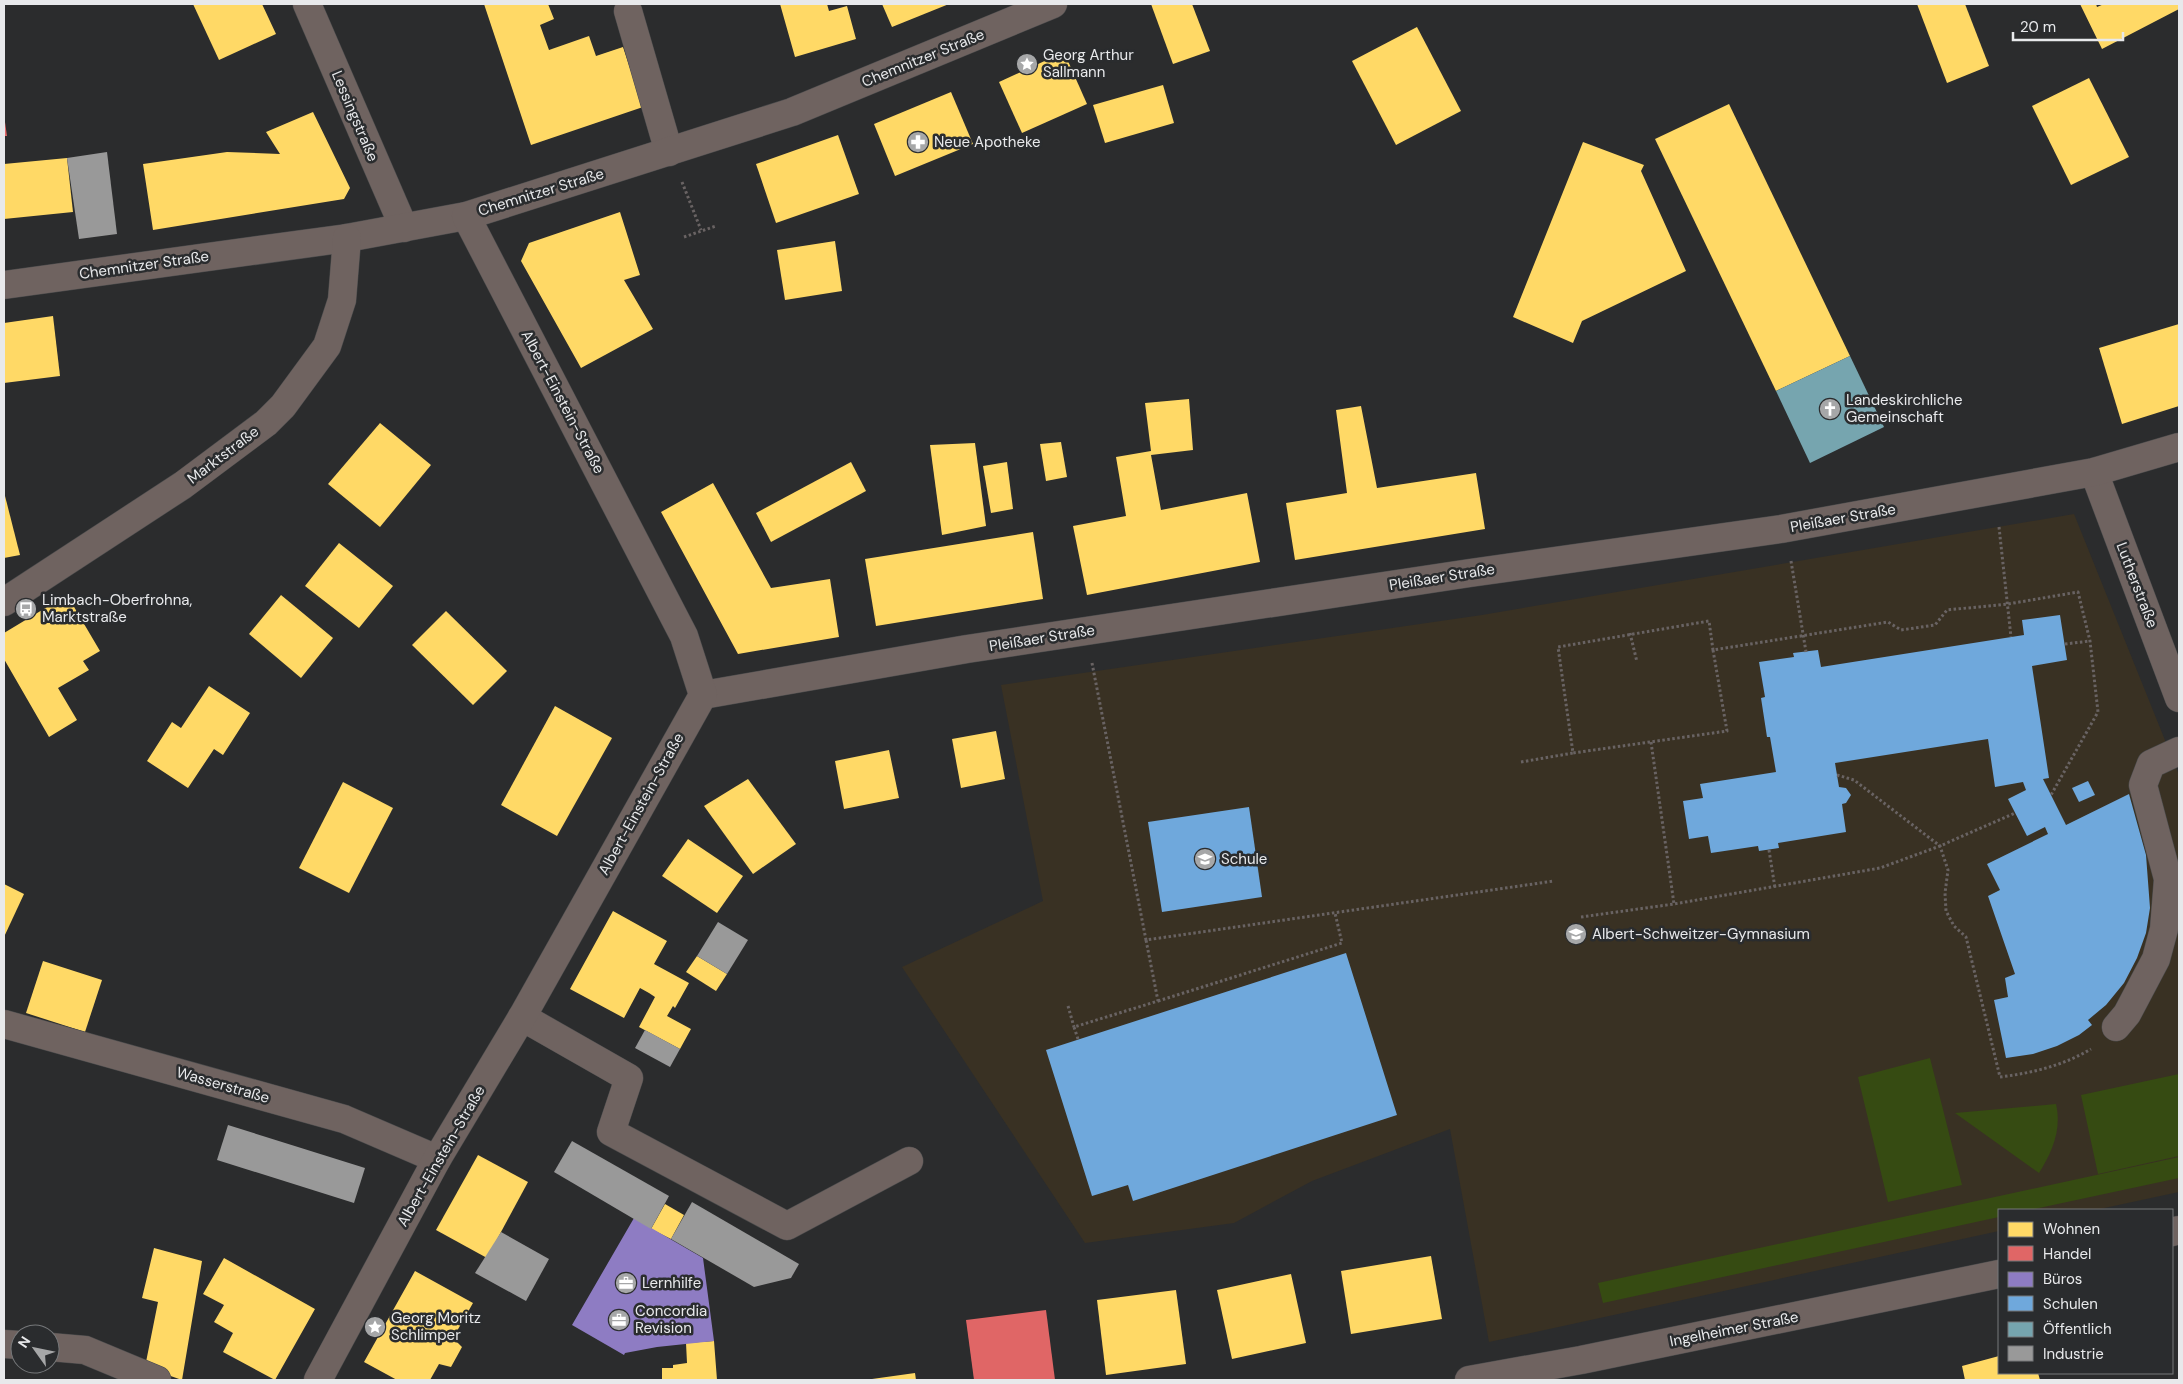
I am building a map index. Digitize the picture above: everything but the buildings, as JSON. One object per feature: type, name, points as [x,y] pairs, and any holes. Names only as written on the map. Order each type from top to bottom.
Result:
[{"type":"street","name":"Lessingstraße","points":[[307,4],[404,228]]},
{"type":"street","name":"Chemnitzer Straße","points":[[4,285],[347,238],[466,216],[792,112],[1053,4]]},
{"type":"street","points":[[628,11],[669,152]]},
{"type":"street","name":"Albert-Einstein-Straße","points":[[318,1380],[437,1159],[522,1017],[703,695],[684,636],[466,216]]},
{"type":"street","name":"Marktstraße","points":[[4,602],[183,485],[266,423],[283,406],[327,346],[342,300],[347,238]]},
{"type":"street","name":"Pleißaer Straße","points":[[703,695],[967,649],[1782,529],[2094,472],[2179,447]]},
{"type":"street","name":"Lutherstraße","points":[[2094,472],[2179,698]]},
{"type":"street","points":[[2116,1027],[2127,1014],[2156,959],[2166,913],[2168,879],[2143,785],[2151,764],[2179,751]]},
{"type":"street","points":[[522,1017],[628,1078],[611,1132],[787,1226],[909,1161]]},
{"type":"street","name":"Wasserstraße","points":[[4,1024],[344,1119],[437,1159]]},
{"type":"street","name":"Ingelheimer Straße","points":[[1469,1380],[1581,1360],[1998,1274]]},
{"type":"street","points":[[60,1348],[85,1350],[157,1380]]},
{"type":"path","points":[[669,152],[701,230]]},
{"type":"path","points":[[684,237],[716,226]]},
{"type":"path","points":[[2000,526],[2012,637]]},
{"type":"path","points":[[1782,529],[1791,562],[1806,652]]},
{"type":"path","points":[[1713,650],[1888,622],[1901,630],[1935,625],[1947,610],[2008,604],[2078,592],[2090,641],[2098,712],[2051,794]]},
{"type":"path","points":[[1521,762],[1651,741],[1728,731],[1708,621],[1558,647],[1573,753]]},
{"type":"path","points":[[1085,631],[1158,1001]]},
{"type":"path","points":[[1630,633],[1637,662]]},
{"type":"path","points":[[2065,644],[2090,641]]},
{"type":"path","points":[[1651,741],[1674,904]]},
{"type":"path","points":[[1837,775],[1854,780],[1940,846],[1948,870],[1945,893],[1946,911],[1954,926],[1966,937],[2000,1077],[2028,1073],[2072,1059],[2090,1049],[2116,1027]]},
{"type":"path","points":[[1581,917],[1775,888],[1880,868],[1940,846],[2016,813]]},
{"type":"path","points":[[1769,850],[1775,888]]},
{"type":"path","points":[[1146,940],[1554,881]]},
{"type":"path","points":[[1074,1027],[1342,943],[1335,913]]},
{"type":"path","points":[[1068,1006],[1078,1039]]},
{"type":"shaded area","name":"Albert-Schweitzer-Gymnasium","points":[[2074,514],[2179,775],[2179,1192],[2100,1209],[1998,1209],[1998,1231],[1489,1342],[1450,1129],[1312,1181],[1234,1223],[1085,1243],[902,967],[1043,901],[1001,685],[1482,615]]},
{"type":"green space","points":[[1930,1058],[1962,1185],[1888,1202],[1858,1077]]},
{"type":"green space","points":[[2179,1074],[2179,1156],[2098,1174],[2081,1095]]},
{"type":"green space","points":[[2056,1104],[2058,1114],[2057,1132],[2052,1149],[2039,1173],[1955,1113]]},
{"type":"green space","points":[[2179,1157],[2179,1178],[2035,1209],[1998,1209],[1998,1217],[1603,1303],[1598,1283]]},
{"type":"place","name":"Georg Arthur Sallmann","points":[[1027,64]]},
{"type":"place","name":"Neue Apotheke","points":[[918,142]]},
{"type":"place","name":"Landeskirchliche Gemeinschaft","points":[[1830,409]]},
{"type":"place","name":"Limbach-Oberfrohna, Marktstraße","points":[[26,609]]},
{"type":"place","name":"Schule","points":[[1205,859]]},
{"type":"place","name":"Albert-Schweitzer-Gymnasium","points":[[1576,934]]},
{"type":"place","name":"Lernhilfe","points":[[626,1283]]},
{"type":"place","name":"Concordia Revision","points":[[619,1320]]},
{"type":"place","name":"Georg Moritz Schlimper","points":[[375,1327]]}]
